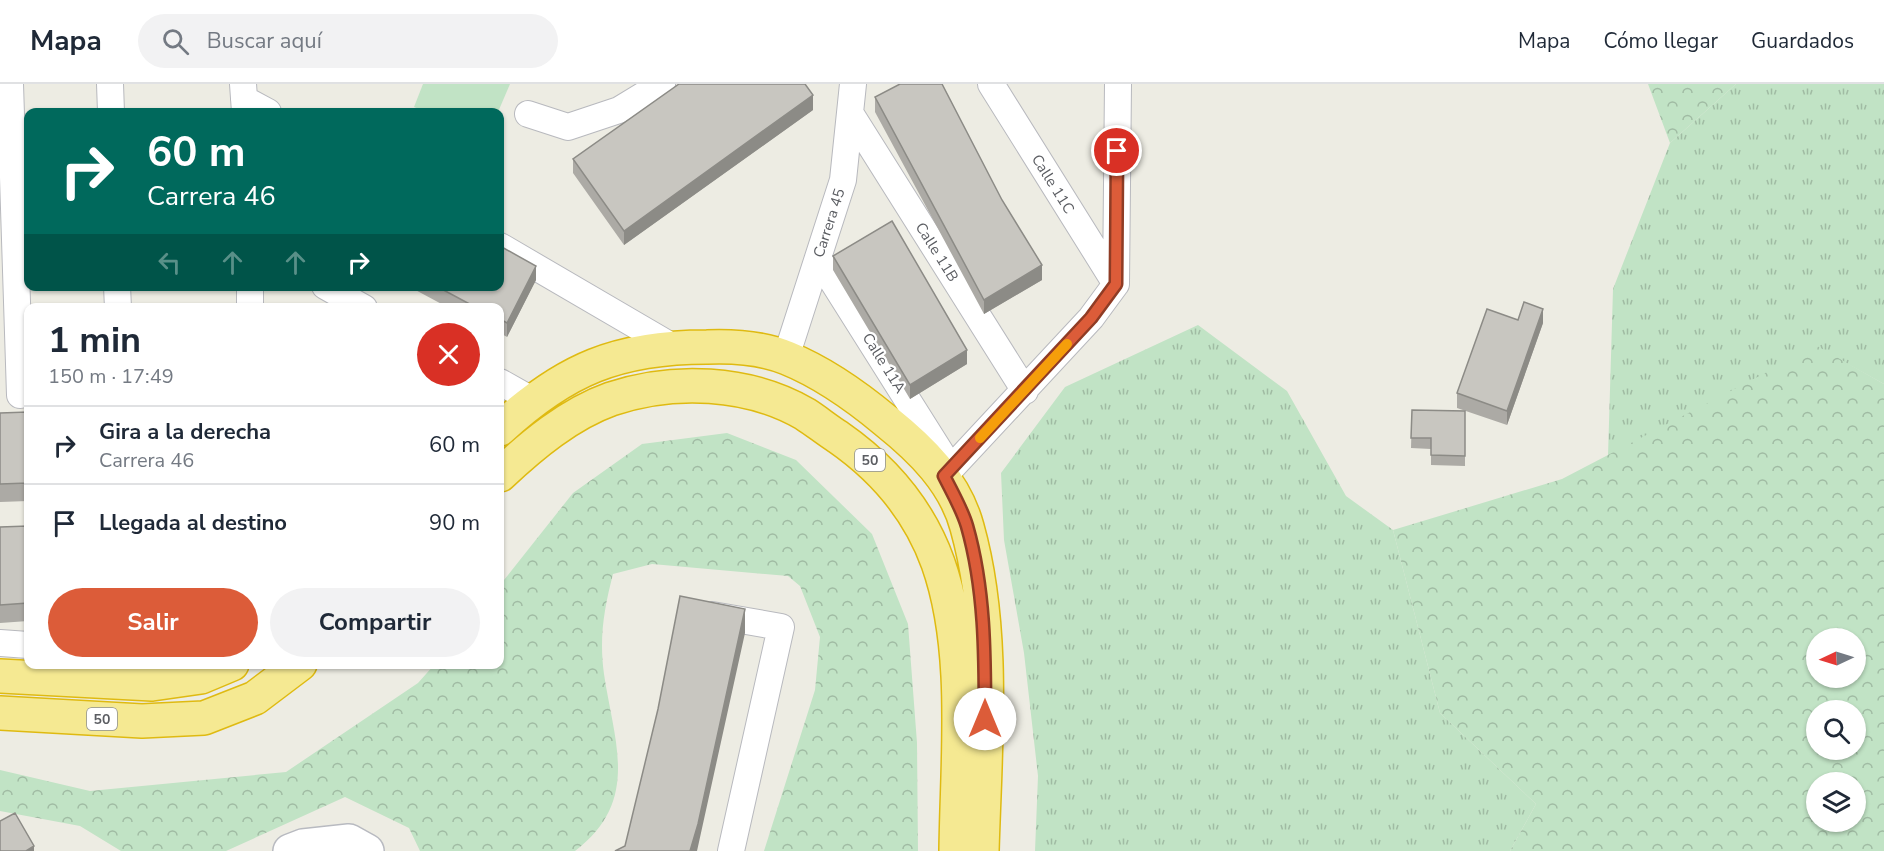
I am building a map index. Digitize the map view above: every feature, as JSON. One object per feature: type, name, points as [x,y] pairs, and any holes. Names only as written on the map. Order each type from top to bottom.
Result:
[{"type":"highway","points":[[504,425],[532,400],[577,372],[610,359],[673,347],[737,346],[786,357],[832,381],[874,411],[948,472],[967,525],[977,575],[985,641],[982,851]]},
{"type":"highway","name":"50","points":[[504,471],[521,455],[570,419],[611,399],[656,389],[715,385],[757,395],[803,413],[868,458],[895,486],[917,520],[938,562],[953,623],[958,694],[956,851]]},
{"type":"highway","points":[[0,676],[152,684],[201,677],[220,669]]},
{"type":"highway","name":"50","points":[[0,713],[142,721],[204,718],[255,698],[293,669]]},
{"type":"street","points":[[0,85],[10,84],[16,395]]},
{"type":"street","points":[[110,84],[111,108]]},
{"type":"street","points":[[528,114],[568,127],[619,110],[662,84]]},
{"type":"street","name":"Carrera 45","points":[[786,357],[843,180],[853,84]]},
{"type":"street","name":"Calle 11C","points":[[991,84],[1116,284]]},
{"type":"street","points":[[948,472],[1091,318],[1116,284],[1118,84]]},
{"type":"street","points":[[244,98],[261,108]]},
{"type":"street","name":"Calle 11B","points":[[850,113],[1025,391]]},
{"type":"street","points":[[504,248],[673,347]]},
{"type":"street","name":"Calle 11A","points":[[818,258],[948,472]]},
{"type":"street","points":[[334,291],[355,303]]},
{"type":"street","points":[[504,384],[532,400]]},
{"type":"street","points":[[689,611],[781,627],[731,851]]},
{"type":"street","points":[[0,643],[24,645]]},
{"type":"street","points":[[296,849],[349,841],[367,851]]},
{"type":"green space","points":[[423,84],[510,84],[500,108],[414,107]]},
{"type":"green space","points":[[1648,84],[1736,84],[1670,143]]},
{"type":"green space","points":[[1736,84],[1884,84],[1884,384],[1817,347],[1608,456],[1613,289],[1670,143]]},
{"type":"green space","points":[[1198,325],[1287,391],[1346,496],[1393,530],[1440,713],[1536,804],[1510,851],[1035,851],[1038,776],[1024,653],[1004,540],[1001,473],[1065,387]]},
{"type":"green space","points":[[1817,346],[1884,384],[1884,851],[1510,851],[1536,804],[1440,713],[1393,530],[1562,479]]},
{"type":"green space","points":[[727,433],[796,460],[872,534],[908,624],[917,743],[918,851],[764,851],[815,690],[820,637],[800,586],[788,576],[652,564],[613,574],[605,612],[602,648],[604,674],[617,747],[616,791],[609,812],[596,832],[575,851],[420,851],[409,828],[345,797],[226,851],[121,851],[80,826],[0,811],[0,770],[90,791],[286,772],[418,683],[430,669],[504,669],[504,580],[573,493],[642,444]]},
{"type":"building","points":[[679,84],[805,84],[813,95],[624,231],[573,159]]},
{"type":"building","points":[[900,84],[942,84],[1002,200],[1042,265],[984,300],[875,97]]},
{"type":"building","points":[[892,221],[967,350],[910,385],[833,256]]},
{"type":"building","points":[[504,248],[536,266],[507,323],[504,321],[504,303],[468,303],[445,291],[504,291]]},
{"type":"building","points":[[1524,302],[1543,309],[1507,411],[1457,393],[1487,309],[1518,320]]},
{"type":"building","points":[[1412,410],[1465,411],[1465,456],[1431,455],[1431,438],[1411,438]]},
{"type":"building","points":[[24,412],[24,483],[0,484],[0,413]]},
{"type":"building","points":[[24,526],[24,603],[0,605],[0,527]]},
{"type":"building","points":[[680,596],[745,609],[698,824],[690,851],[615,851],[625,846],[658,709]]},
{"type":"building","points":[[15,813],[34,846],[26,851],[0,851],[0,821]]},
{"type":"slow traffic","points":[[980,438],[1067,344]]},
{"type":"route","points":[[985,719],[985,641],[977,575],[967,525],[944,476],[1091,318],[1116,284],[1117,151]]}]
